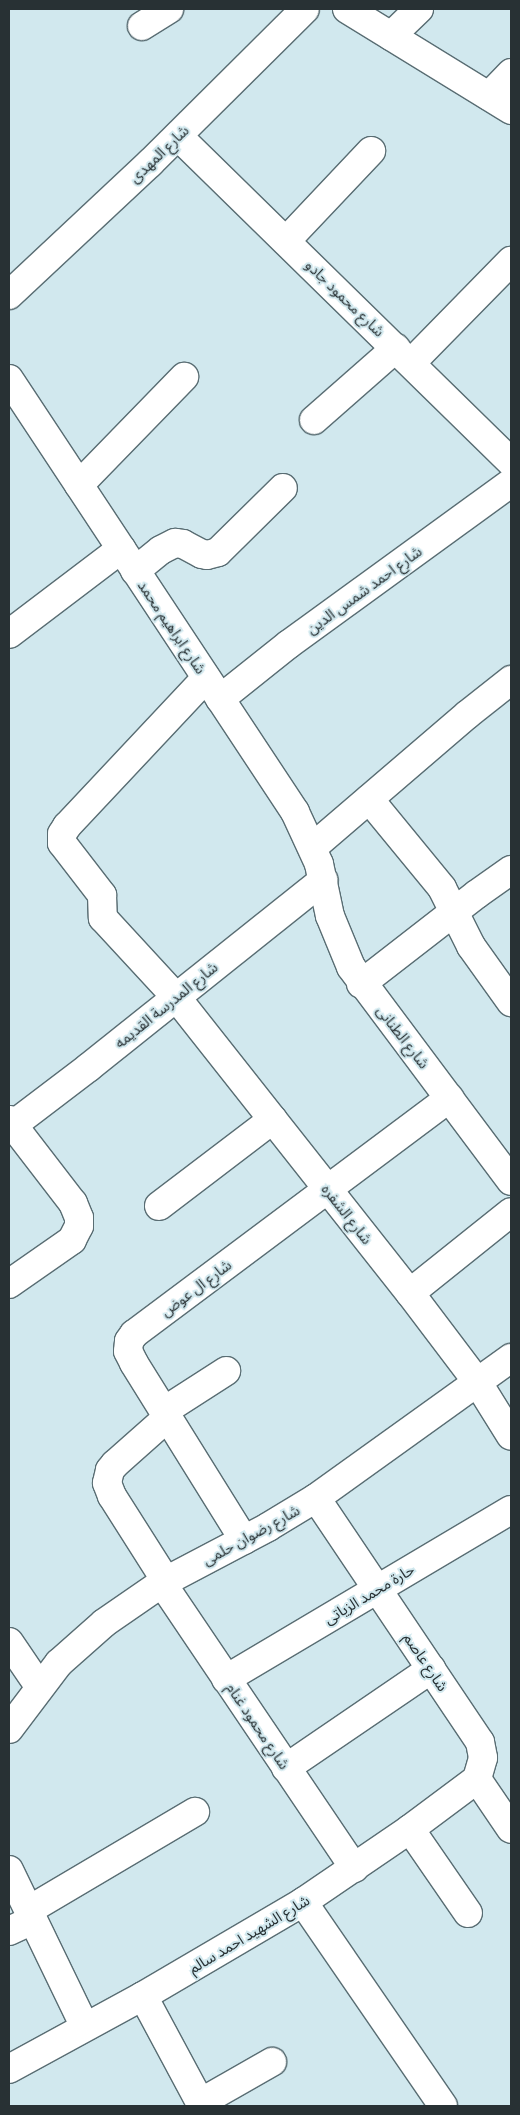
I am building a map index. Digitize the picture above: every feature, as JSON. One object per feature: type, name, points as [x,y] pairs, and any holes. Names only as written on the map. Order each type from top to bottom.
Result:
[{"type":"street","points":[[142,26],[169,9]]},
{"type":"street","name":"شارع المهدى","points":[[9,295],[178,136],[305,9]]},
{"type":"street","points":[[347,9],[500,103],[511,73]]},
{"type":"street","points":[[391,36],[418,9]]},
{"type":"street","name":"شارع محمود جادو","points":[[178,136],[511,462]]},
{"type":"street","points":[[286,241],[371,151]]},
{"type":"street","points":[[314,420],[404,356],[511,261]]},
{"type":"street","points":[[79,485],[184,377]]},
{"type":"street","name":"شارع ابراهيم محمد","points":[[9,380],[295,812],[313,847],[323,880]]},
{"type":"street","name":"شارع احمد شمس الدين","points":[[176,997],[103,918],[102,895],[63,846],[62,834],[213,689],[289,644],[511,483]]},
{"type":"street","points":[[9,634],[128,560],[161,550],[175,543],[183,544],[202,554],[207,555],[218,552],[283,488]]},
{"type":"street","points":[[313,847],[511,680]]},
{"type":"street","points":[[369,799],[424,864],[455,911],[471,946],[511,1002]]},
{"type":"street","points":[[361,984],[511,870]]},
{"type":"street","name":"شارع المدرسة القديمه","points":[[10,1124],[176,997],[323,880]]},
{"type":"street","name":"شارع الطنانى","points":[[323,880],[336,932],[351,967],[361,984],[511,1181]]},
{"type":"street","name":"شارع الشفره","points":[[176,997],[410,1293],[478,1383],[511,1436]]},
{"type":"street","name":"شارع ال عوض","points":[[244,1540],[134,1363],[128,1351],[129,1341],[134,1334],[449,1098]]},
{"type":"street","points":[[159,1206],[273,1119]]},
{"type":"street","points":[[9,1284],[72,1240],[79,1226],[77,1210],[73,1203],[10,1124]]},
{"type":"street","points":[[410,1293],[511,1212]]},
{"type":"street","name":"شارع رضوان حلمى","points":[[9,1729],[39,1686],[59,1663],[104,1623],[164,1582],[244,1540],[316,1498],[511,1358]]},
{"type":"street","points":[[166,1414],[226,1371]]},
{"type":"street","name":"شارع محمود غنام","points":[[166,1414],[114,1464],[110,1470],[107,1484],[112,1496],[164,1582],[226,1679],[354,1868]]},
{"type":"street","name":"شارع عاصم","points":[[316,1498],[483,1750],[484,1758],[477,1779]]},
{"type":"street","name":"حارة محمد الزياتى","points":[[226,1679],[511,1510]]},
{"type":"street","points":[[9,1642],[39,1686]]},
{"type":"street","points":[[286,1768],[431,1670]]},
{"type":"street","points":[[477,1779],[511,1830]]},
{"type":"street","name":"شارع الشهيد احمد سالم","points":[[9,2069],[144,1996],[303,1902],[410,1829],[477,1779]]},
{"type":"street","points":[[9,1931],[31,1915],[195,1812]]},
{"type":"street","points":[[410,1829],[468,1913]]},
{"type":"street","points":[[9,1870],[85,2027]]},
{"type":"street","points":[[303,1902],[443,2106]]},
{"type":"street","points":[[144,1996],[201,2105],[272,2062]]}]
